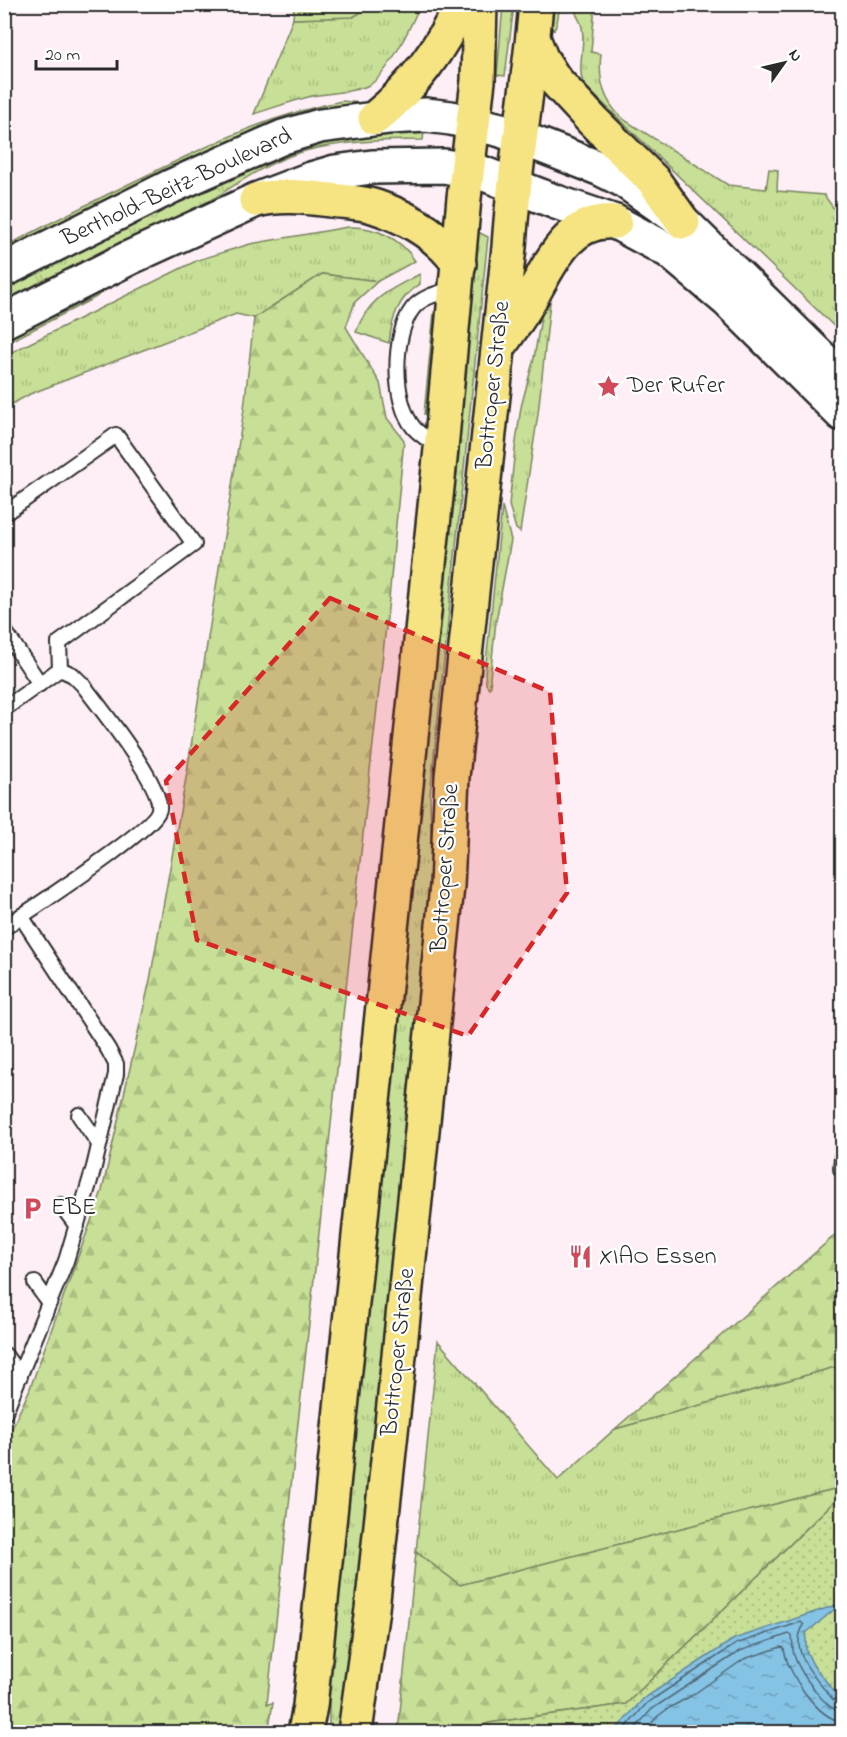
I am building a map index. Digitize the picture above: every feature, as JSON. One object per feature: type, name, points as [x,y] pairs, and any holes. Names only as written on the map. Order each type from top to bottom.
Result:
[{"type":"main road","points":[[375,118],[397,100],[429,63],[461,4]]},
{"type":"main road","name":"Bottroper Straße","points":[[305,1732],[310,1706],[333,1499],[441,449],[478,73],[480,4]]},
{"type":"main road","name":"Bottroper Straße","points":[[355,1732],[372,1609],[447,886],[452,777],[514,184],[536,4]]},
{"type":"main road","points":[[533,38],[541,58],[555,80],[653,180],[683,222]]},
{"type":"main road","name":"Berthold-Beitz-Boulevard","points":[[4,270],[131,206],[261,146],[320,126],[375,118],[426,115],[472,122],[521,138],[623,180],[683,222],[843,378]]},
{"type":"main road","name":"Berthold-Beitz-Boulevard","points":[[4,321],[122,261],[256,200],[311,179],[350,169],[416,165],[467,170],[482,172],[556,202],[615,222],[669,251],[728,301],[843,414]]},
{"type":"main road","points":[[256,200],[272,196],[296,196],[374,206],[426,230],[446,246],[458,276]]},
{"type":"main road","points":[[497,348],[526,307],[549,262],[561,248],[582,229],[594,223],[615,222]]},
{"type":"lane","points":[[441,449],[415,429],[404,410],[398,389],[399,358],[404,330],[413,308],[458,276]]},
{"type":"lane","points":[[4,514],[116,435],[194,544],[59,643],[60,669]]},
{"type":"lane","points":[[4,630],[40,684]]},
{"type":"lane","points":[[4,709],[60,669]]},
{"type":"lane","points":[[4,928],[96,864],[152,821],[160,809],[158,796],[144,770],[83,685],[73,675],[60,669]]},
{"type":"lane","points":[[4,1414],[66,1262],[116,1074],[116,1064],[102,1039],[21,916]]},
{"type":"lane","points":[[79,1116],[99,1144]]},
{"type":"lane","points":[[61,1205],[77,1226]]},
{"type":"lane","points":[[34,1283],[49,1303]]},
{"type":"lane","points":[[4,1355],[20,1376]]},
{"type":"highlighted area","points":[[330,598],[550,692],[567,893],[468,1036],[197,940],[166,781]]},
{"type":"green space","points":[[294,4],[373,5],[353,17],[293,19]]},
{"type":"green space","points":[[576,4],[595,5],[591,52],[601,54],[604,90],[612,107],[626,121],[728,185],[766,189],[769,169],[778,170],[777,191],[824,195],[842,220],[842,334],[584,85],[581,71],[583,34],[576,14]]},
{"type":"green space","points":[[373,5],[420,5],[399,48],[378,78],[359,89],[312,96],[254,114],[293,19],[353,17]]},
{"type":"green space","points":[[503,5],[514,5],[505,76],[497,75]]},
{"type":"green space","points":[[553,5],[560,5],[554,30],[551,29]]},
{"type":"green space","points":[[342,101],[361,103],[361,107],[5,254],[5,246],[210,145],[273,120]]},
{"type":"green space","points":[[424,131],[423,140],[349,143],[305,151],[271,164],[177,221],[5,306],[5,286],[101,236],[289,149],[356,134]]},
{"type":"green space","points":[[348,227],[377,231],[386,235],[402,246],[415,261],[378,281],[322,274],[254,318],[236,314],[30,394],[5,408],[4,356],[198,260],[250,244]]},
{"type":"green space","points":[[478,232],[488,237],[430,795],[432,884],[420,1013],[350,1661],[341,1732],[329,1732],[329,1671],[425,769]]},
{"type":"green space","points":[[322,274],[378,281],[355,302],[346,327],[380,383],[387,418],[404,440],[389,599],[267,1704],[273,1703],[268,1732],[5,1732],[5,1443],[29,1391],[102,1191],[150,980],[186,778],[244,409],[254,318]]},
{"type":"green space","points":[[420,274],[420,284],[406,295],[397,309],[389,343],[356,332],[367,310],[374,302],[390,290]]},
{"type":"green space","points":[[111,285],[96,297],[5,344],[5,337]]},
{"type":"green space","points":[[544,301],[550,302],[538,414],[520,532],[516,529],[509,505],[521,407],[534,358]]},
{"type":"green space","points":[[434,312],[439,313],[428,416],[424,414]]},
{"type":"green space","points":[[502,507],[511,540],[496,621],[489,688],[486,684],[485,673]]},
{"type":"green space","points":[[842,1229],[842,1365],[615,1429]]},
{"type":"green space","points":[[438,1341],[558,1480],[615,1429],[842,1365],[842,1487],[460,1585],[416,1552]]},
{"type":"green space","points":[[842,1487],[842,1494],[626,1704],[489,1723],[465,1732],[398,1732],[416,1552],[460,1585]]},
{"type":"green space","points":[[842,1494],[842,1732],[465,1732],[489,1723],[626,1704]]},
{"type":"water","points":[[842,1603],[806,1633],[806,1650],[813,1665],[842,1701],[842,1732],[614,1732],[643,1699],[734,1639]]},
{"type":"place","name":"Der Rufer","points":[[609,386]]},
{"type":"place","name":"EBE","points":[[33,1208]]},
{"type":"place","name":"XIAO Essen","points":[[581,1257]]}]
